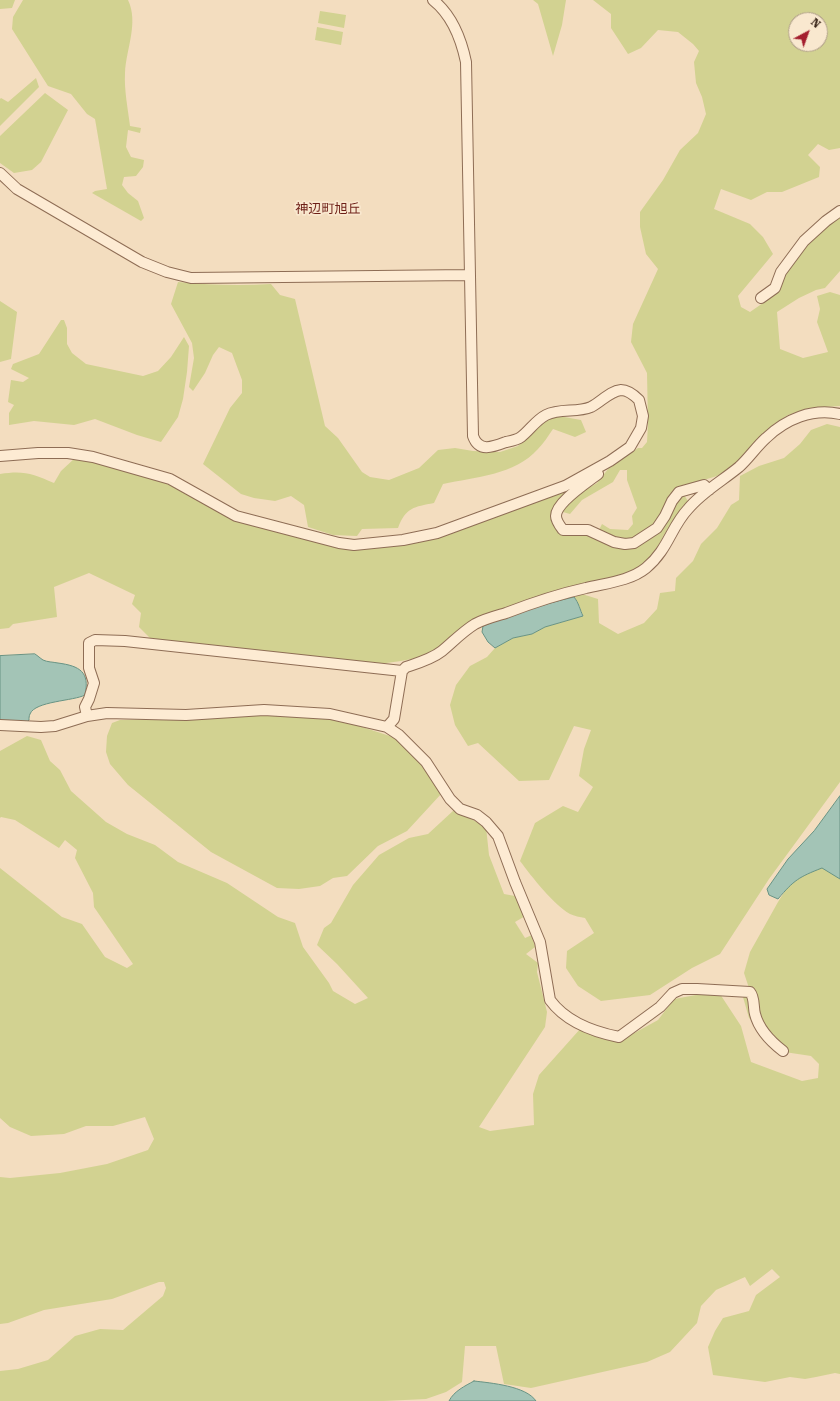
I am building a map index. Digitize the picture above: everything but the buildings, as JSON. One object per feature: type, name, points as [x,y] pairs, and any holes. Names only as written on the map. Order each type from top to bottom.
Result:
[{"type":"street","points":[[0,456],[38,452],[68,453],[93,457],[170,479],[236,516],[339,543],[354,545],[403,540],[437,534],[564,486],[610,461],[630,447],[641,428],[643,416],[639,400],[633,394],[618,390],[592,406],[579,411],[548,413],[530,426],[520,437],[496,446],[484,447],[475,442],[473,436],[469,275],[466,62],[459,33],[441,6],[433,0]]},
{"type":"street","points":[[0,173],[17,189],[142,262],[167,272],[185,277],[230,278],[469,275]]},
{"type":"street","points":[[762,298],[775,288],[781,272],[804,241],[826,221],[840,212]]},
{"type":"street","points":[[388,727],[394,719],[402,671],[406,667],[441,652],[462,633],[476,623],[558,594],[622,580],[645,569],[656,559],[665,547],[687,509],[739,466],[752,454],[765,438],[782,424],[798,416],[813,413],[833,412],[840,414]]},
{"type":"street","points":[[596,468],[598,474],[564,501],[558,509],[556,517],[558,524],[563,530],[588,530],[614,542],[625,544],[634,543],[657,528],[672,501],[679,492],[704,485],[709,490]]},
{"type":"street","points":[[87,716],[85,708],[94,682],[89,668],[89,643],[95,640],[125,640],[402,671]]},
{"type":"street","points":[[0,725],[41,727],[55,726],[87,716],[107,712],[186,715],[264,710],[330,714],[350,717],[388,727],[399,735],[426,762],[450,799],[460,808],[477,815],[486,822],[498,836],[540,942],[550,1000],[556,1008],[578,1024],[602,1034],[619,1037],[660,1007],[673,993],[682,989],[697,988],[750,992],[752,995],[754,1013],[759,1027],[769,1040],[782,1051]]},
{"type":"green space","points":[[0,0],[15,0],[12,8],[0,9]]},
{"type":"green space","points":[[23,0],[128,0],[131,9],[132,27],[126,64],[126,93],[130,126],[141,128],[140,133],[128,130],[126,147],[131,157],[144,160],[143,167],[136,176],[124,177],[122,185],[128,193],[138,201],[144,218],[141,221],[92,193],[107,189],[95,119],[87,114],[71,94],[48,86],[12,29],[13,17]]},
{"type":"green space","points":[[533,0],[566,0],[562,25],[553,56],[538,4]]},
{"type":"green space","points":[[593,0],[840,0],[840,148],[829,150],[818,144],[808,155],[820,167],[819,177],[782,192],[767,192],[751,200],[721,189],[714,209],[750,224],[763,237],[773,254],[738,296],[741,307],[750,312],[776,294],[786,271],[803,242],[840,216],[840,271],[825,288],[816,290],[799,298],[777,312],[780,349],[803,358],[828,352],[817,322],[820,309],[817,296],[830,292],[840,295],[840,406],[810,408],[788,415],[774,424],[738,461],[727,470],[717,476],[677,488],[654,523],[642,533],[625,540],[614,538],[599,530],[602,524],[610,529],[628,530],[633,524],[632,516],[637,508],[627,480],[627,470],[620,470],[613,482],[582,500],[570,514],[563,512],[565,505],[575,496],[597,483],[608,469],[638,448],[642,448],[647,442],[647,373],[631,342],[633,324],[658,269],[646,254],[640,227],[640,212],[663,180],[680,150],[698,133],[706,114],[702,97],[696,83],[694,62],[699,51],[693,44],[678,32],[658,30],[641,48],[628,54],[611,28],[611,14]]},
{"type":"green space","points":[[320,11],[346,15],[344,28],[318,23]]},
{"type":"green space","points":[[317,27],[343,32],[341,45],[315,40]]},
{"type":"green space","points":[[36,78],[39,87],[0,126],[0,99],[1,98],[8,102]]},
{"type":"green space","points":[[45,93],[68,110],[41,162],[32,170],[14,173],[0,163],[0,136]]},
{"type":"green space","points":[[178,282],[224,285],[271,284],[280,295],[295,299],[325,426],[338,438],[362,472],[370,477],[389,480],[419,468],[438,450],[455,448],[473,451],[500,452],[518,446],[534,426],[553,415],[581,420],[586,432],[575,437],[553,429],[544,442],[529,458],[506,470],[481,477],[443,484],[434,503],[412,509],[404,516],[398,528],[362,529],[357,536],[333,535],[308,527],[304,505],[291,496],[275,501],[254,498],[241,494],[203,464],[230,408],[242,393],[242,380],[232,353],[219,347],[193,391],[189,387],[194,358],[192,343],[171,304]]},
{"type":"green space","points":[[0,301],[17,312],[11,359],[0,362]]},
{"type":"green space","points":[[61,320],[64,320],[67,328],[67,344],[72,353],[86,364],[143,376],[158,371],[171,357],[184,337],[189,346],[183,399],[178,417],[161,442],[137,435],[95,419],[74,425],[34,421],[9,425],[9,413],[14,405],[8,402],[11,380],[23,382],[29,378],[11,369],[13,364],[39,354]]},
{"type":"green space","points":[[827,424],[840,427],[840,782],[769,879],[720,954],[692,968],[650,995],[601,1001],[578,986],[566,968],[567,951],[594,933],[585,918],[575,916],[563,910],[520,861],[535,823],[563,806],[578,812],[593,787],[579,776],[584,749],[591,730],[574,726],[549,780],[519,781],[478,743],[468,746],[455,725],[450,705],[456,685],[470,666],[487,657],[495,648],[513,638],[532,634],[545,627],[583,616],[574,597],[582,594],[598,599],[599,623],[618,634],[644,623],[657,609],[660,593],[675,591],[676,578],[693,561],[701,544],[717,528],[731,505],[739,500],[740,476],[759,466],[784,458],[800,444],[811,430]]},
{"type":"green space","points":[[75,458],[111,464],[170,480],[234,517],[339,543],[395,544],[562,490],[567,493],[552,522],[586,532],[599,538],[640,541],[678,498],[684,495],[688,501],[675,517],[653,556],[630,574],[476,618],[437,650],[422,657],[401,661],[379,664],[253,653],[150,638],[139,627],[141,613],[132,604],[135,595],[89,573],[54,587],[57,617],[13,624],[9,628],[0,629],[0,474],[16,472],[28,474],[54,483],[61,471]]},
{"type":"green space","points":[[265,714],[331,717],[393,737],[421,763],[442,793],[407,831],[378,846],[347,876],[333,878],[320,886],[299,889],[277,888],[211,852],[128,785],[110,764],[106,752],[107,736],[112,723],[120,720]]},
{"type":"green space","points":[[27,736],[41,740],[50,761],[60,770],[71,791],[106,822],[127,834],[155,845],[178,862],[227,883],[278,917],[295,923],[303,947],[329,983],[333,991],[355,1004],[368,998],[337,964],[317,945],[324,928],[331,923],[353,885],[379,855],[409,838],[428,834],[454,810],[486,827],[489,855],[504,894],[515,896],[527,915],[515,922],[525,938],[532,935],[535,947],[526,954],[538,963],[537,972],[547,1012],[545,1027],[479,1127],[490,1131],[534,1125],[533,1094],[539,1075],[581,1028],[620,1041],[658,1020],[674,999],[718,991],[741,1026],[751,1062],[802,1081],[818,1078],[819,1064],[811,1056],[778,1051],[749,1018],[743,997],[749,988],[744,973],[750,952],[788,886],[799,877],[822,867],[840,879],[840,1374],[835,1373],[805,1379],[790,1377],[765,1382],[713,1375],[708,1347],[715,1331],[723,1318],[749,1311],[756,1295],[780,1277],[772,1269],[750,1286],[745,1277],[716,1290],[701,1306],[697,1323],[670,1352],[647,1362],[531,1388],[504,1384],[496,1346],[465,1346],[462,1382],[446,1392],[426,1399],[384,1401],[0,1401],[0,1371],[18,1369],[48,1360],[75,1336],[100,1329],[123,1330],[163,1296],[166,1288],[164,1282],[159,1282],[112,1299],[44,1310],[8,1323],[0,1324],[0,1177],[10,1178],[60,1173],[107,1164],[148,1150],[154,1139],[145,1117],[113,1126],[86,1126],[64,1134],[31,1136],[10,1127],[0,1118],[0,868],[62,917],[82,924],[105,957],[127,968],[133,964],[94,907],[93,893],[75,858],[77,850],[65,840],[59,848],[15,820],[0,818],[0,751]]},
{"type":"shaded area","points":[[574,597],[583,616],[545,627],[532,634],[513,638],[495,648],[488,642],[482,632],[483,626],[517,613]]},
{"type":"shaded area","points":[[35,654],[45,661],[66,664],[78,668],[82,672],[86,681],[85,695],[39,706],[33,710],[29,720],[26,723],[0,721],[0,656]]},
{"type":"shaded area","points":[[840,796],[840,879],[822,868],[797,880],[788,887],[778,899],[769,895],[767,889],[788,859],[814,831]]},
{"type":"shaded area","points":[[474,1381],[508,1386],[524,1392],[536,1401],[449,1401],[451,1397],[463,1387]]},
{"type":"district","name":"神辺町旭丘","points":[[328,209]]}]
